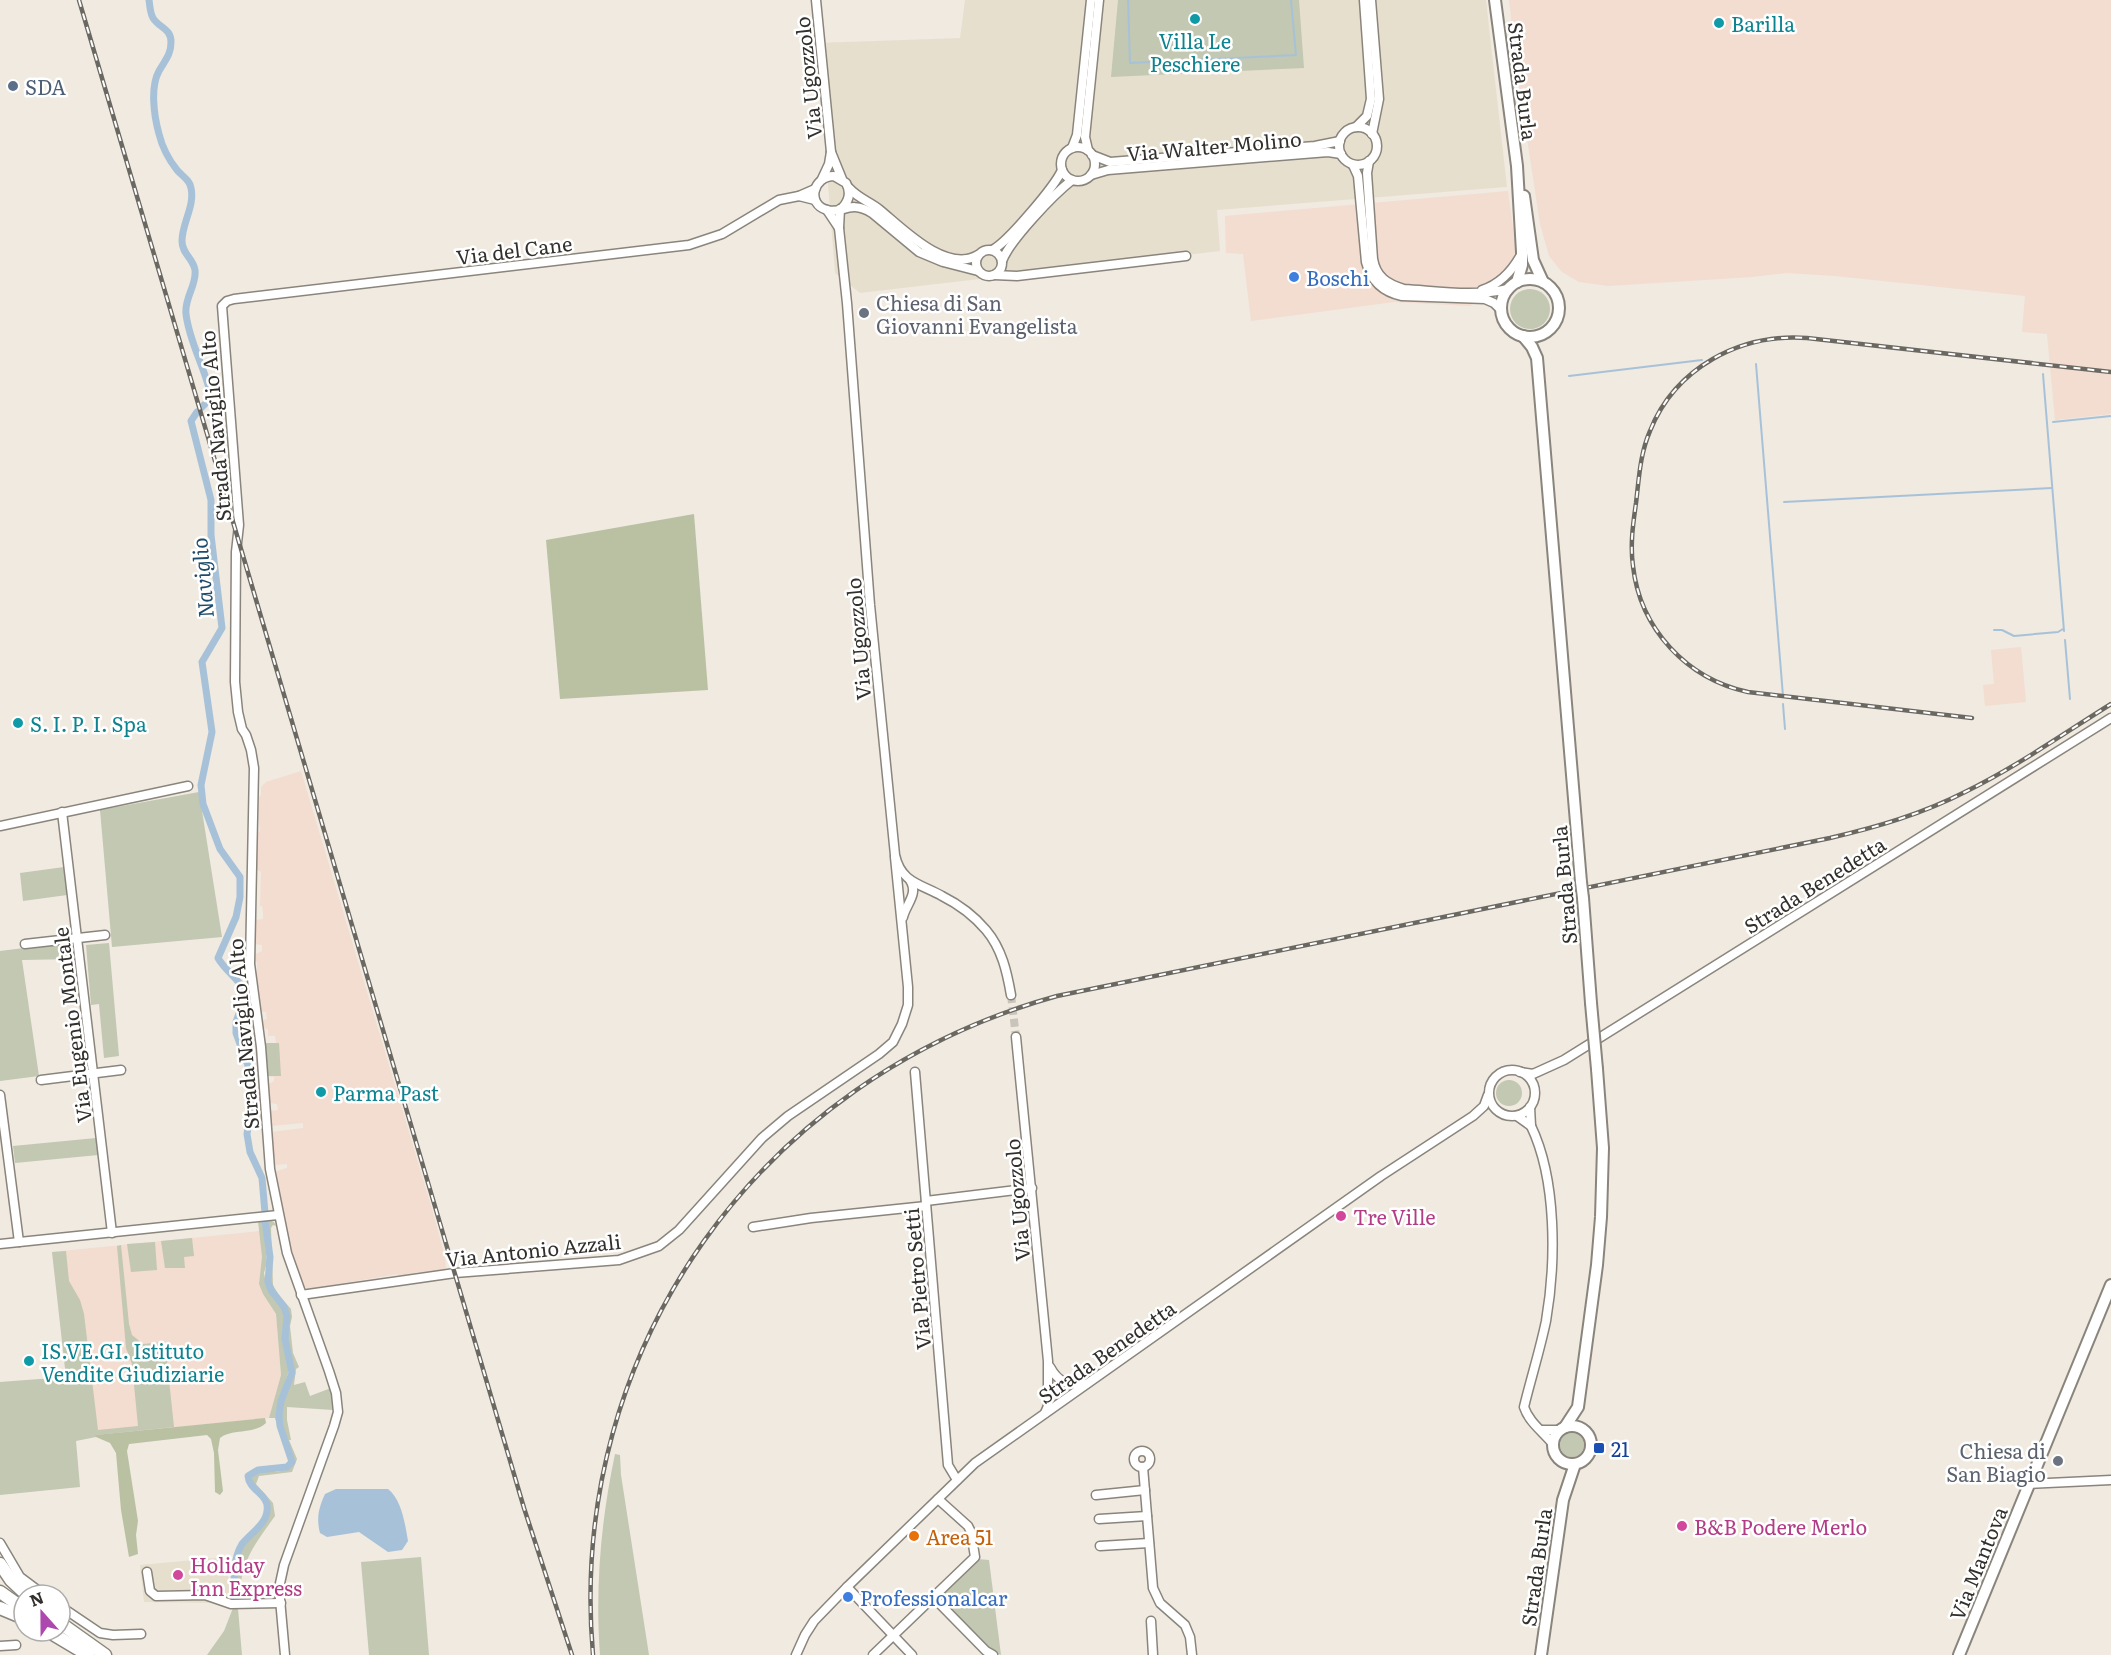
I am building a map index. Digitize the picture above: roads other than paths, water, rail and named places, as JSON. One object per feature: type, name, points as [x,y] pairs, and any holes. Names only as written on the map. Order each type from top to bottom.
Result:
[{"type":"highway","points":[[0,1564],[14,1583]]},
{"type":"highway","points":[[72,1633],[105,1655]]},
{"type":"highway","points":[[72,1637],[89,1655]]},
{"type":"highway","points":[[68,1643],[89,1655]]},
{"type":"main road","name":"Strada Burla","points":[[1495,0],[1517,166],[1522,252],[1522,265],[1513,286],[1501,303],[1501,310],[1508,327],[1532,346],[1537,358],[1603,1148],[1598,1258],[1578,1407],[1583,1429],[1590,1438],[1591,1450],[1585,1459],[1575,1464],[1567,1485],[1541,1655]]},
{"type":"main road","name":"Strada Burla","points":[[1517,166],[1525,199],[1533,260],[1543,282],[1552,290],[1558,303],[1557,319],[1545,333],[1537,358]]},
{"type":"main road","points":[[1513,286],[1534,280],[1543,282]]},
{"type":"main road","points":[[1522,336],[1538,336],[1545,333]]},
{"type":"main road","name":"Via Mantova","points":[[1959,1655],[2111,1284]]},
{"type":"main road","name":"Strada Burla","points":[[1567,1485],[1565,1472],[1553,1449],[1553,1443],[1554,1438],[1578,1407]]},
{"type":"main road","points":[[1563,1429],[1571,1426],[1583,1429]]},
{"type":"main road","points":[[1559,1460],[1575,1464]]},
{"type":"street","name":"Via Ugozzolo","points":[[815,189],[829,164],[831,152],[816,0]]},
{"type":"street","points":[[992,250],[1004,241],[1054,186],[1062,170],[1062,160],[1067,151],[1072,148],[1077,135],[1091,0]]},
{"type":"street","points":[[1091,175],[1095,167],[1085,136],[1099,0]]},
{"type":"street","points":[[1364,0],[1371,99],[1367,116],[1356,127],[1345,132],[1340,141],[1341,154],[1353,165],[1363,165],[1369,161],[1376,153],[1377,147],[1372,134],[1379,99],[1371,0]]},
{"type":"street","points":[[1356,127],[1363,128],[1372,134]]},
{"type":"street","name":"Via Walter Molino","points":[[1072,148],[1080,147],[1110,162],[1315,146],[1340,141]]},
{"type":"street","name":"Via Ugozzolo","points":[[831,152],[845,183],[849,199],[841,208],[839,228],[880,720],[895,857],[900,870],[914,883]]},
{"type":"street","name":"Via Walter Molino","points":[[994,275],[1000,270],[1008,247],[1072,180],[1082,181],[1091,175],[1108,170],[1328,152],[1341,154]]},
{"type":"street","points":[[1369,161],[1367,172],[1373,259],[1381,278],[1404,289],[1493,293],[1513,286]]},
{"type":"street","points":[[1353,165],[1358,176],[1366,262],[1378,284],[1392,294],[1402,296],[1485,299],[1494,303],[1501,310]]},
{"type":"street","points":[[1062,170],[1072,180]]},
{"type":"street","points":[[822,179],[830,176],[845,183],[859,198],[878,208],[923,246],[962,259],[970,259],[985,250],[992,250],[998,254],[1008,272],[1017,276]]},
{"type":"street","points":[[799,196],[815,200],[815,189]]},
{"type":"street","name":"Via del Cane","points":[[224,303],[234,299],[689,244],[722,234],[779,200],[799,196],[815,189]]},
{"type":"street","name":"Via Ugozzolo","points":[[815,200],[827,210],[839,228]]},
{"type":"street","points":[[827,210],[856,207],[867,211],[924,255],[978,271],[985,276],[1017,276],[1186,256]]},
{"type":"street","points":[[1463,292],[1480,290],[1496,283],[1512,269],[1522,252]]},
{"type":"street","points":[[978,255],[975,265],[978,271]]},
{"type":"street","name":"Strada Naviglio Alto","points":[[224,303],[222,317],[240,525],[236,552],[235,682],[238,712],[242,729],[252,750],[254,768],[250,967],[261,1047],[269,1163],[270,1216],[302,1295],[329,1371],[336,1393],[338,1412],[284,1566],[279,1588],[285,1655]]},
{"type":"street","name":"Strada Benedetta","points":[[796,1655],[814,1621],[975,1463],[1381,1176],[1473,1116],[1484,1106],[1491,1081],[1496,1076],[1510,1070],[1533,1074],[1550,1067],[1633,1018],[2111,718]]},
{"type":"street","name":"Strada Benedetta","points":[[2095,728],[2111,725]]},
{"type":"street","points":[[0,826],[189,786]]},
{"type":"street","name":"Via Eugenio Montale","points":[[62,812],[112,1233]]},
{"type":"street","name":"Via Antonio Azzali","points":[[302,1295],[455,1273],[619,1260],[659,1246],[679,1230],[762,1138],[788,1116],[893,1042],[908,1005],[895,857]]},
{"type":"street","points":[[914,883],[939,894],[961,908],[987,931],[1004,964],[1011,995]]},
{"type":"street","points":[[902,924],[904,912],[913,895],[914,883]]},
{"type":"street","points":[[899,904],[903,891],[914,883]]},
{"type":"street","points":[[910,902],[922,894],[939,894]]},
{"type":"street","points":[[25,944],[105,934]]},
{"type":"street","name":"Via Ugozzolo","points":[[1016,1037],[1048,1361],[1048,1406],[1043,1416]]},
{"type":"street","name":"Strada Benedetta","points":[[1530,1107],[1540,1078],[1550,1067]]},
{"type":"street","points":[[41,1080],[121,1070]]},
{"type":"street","name":"Via Pietro Setti","points":[[915,1072],[948,1465],[957,1480]]},
{"type":"street","points":[[1520,1072],[1530,1079],[1535,1091]]},
{"type":"street","points":[[0,1095],[19,1242]]},
{"type":"street","points":[[1488,1095],[1494,1109],[1500,1114]]},
{"type":"street","points":[[1530,1107],[1517,1116],[1531,1126]]},
{"type":"street","points":[[1530,1107],[1531,1126],[1543,1165],[1551,1207],[1552,1242],[1545,1322],[1524,1407],[1530,1420],[1553,1443]]},
{"type":"street","name":"Strada Benedetta","points":[[1473,1116],[1488,1113],[1517,1116]]},
{"type":"street","points":[[753,1227],[1032,1188]]},
{"type":"street","points":[[0,1244],[270,1216]]},
{"type":"street","name":"Via Ugozzolo","points":[[1048,1361],[1055,1375],[1064,1384],[1066,1399]]},
{"type":"street","points":[[1064,1384],[1088,1383]]},
{"type":"street","points":[[1049,1389],[1055,1397],[1066,1399]]},
{"type":"street","points":[[1541,1430],[1563,1429]]},
{"type":"street","points":[[1143,1467],[1153,1588],[1160,1603],[1185,1626],[1190,1637],[1192,1655]]},
{"type":"street","points":[[2028,1484],[2111,1480]]},
{"type":"street","points":[[1096,1495],[1145,1491]]},
{"type":"street","points":[[873,1655],[975,1557],[968,1526],[938,1499]]},
{"type":"street","points":[[1099,1519],[1147,1516]]},
{"type":"street","points":[[0,1543],[18,1575],[28,1583]]},
{"type":"street","points":[[1100,1546],[1149,1543]]},
{"type":"street","points":[[147,1572],[150,1592],[156,1596],[205,1595],[231,1604],[281,1603]]},
{"type":"street","points":[[847,1587],[912,1655]]},
{"type":"street","points":[[933,1597],[986,1652],[993,1655]]},
{"type":"street","points":[[72,1614],[100,1633],[141,1634]]},
{"type":"street","points":[[1151,1620],[1153,1655]]},
{"type":"street","points":[[0,1646],[16,1645]]},
{"type":"water","points":[[336,1489],[388,1489],[397,1499],[404,1520],[408,1541],[402,1550],[388,1552],[359,1532],[327,1537],[320,1533],[318,1517],[321,1503],[325,1494]]},
{"type":"waterway","name":"Naviglio","points":[[149,0],[153,18],[167,31],[171,42],[169,54],[154,85],[157,127],[169,157],[187,180],[192,195],[182,245],[195,270],[186,314],[193,344],[210,392],[210,399],[202,407]]},
{"type":"waterway","points":[[1128,0],[1130,63],[1296,55],[1291,0]]},
{"type":"waterway","points":[[1569,376],[1702,360]]},
{"type":"waterway","points":[[1756,364],[1783,696]]},
{"type":"waterway","points":[[2043,374],[2064,631]]},
{"type":"waterway","name":"Naviglio","points":[[197,412],[191,421],[211,500],[211,535],[222,628],[202,662],[212,732],[201,785],[203,804],[220,849],[240,877],[240,897],[236,917],[218,958],[244,989],[236,1022],[236,1033],[253,1079],[247,1134],[250,1152],[262,1178],[265,1213]]},
{"type":"waterway","points":[[2053,422],[2111,416]]},
{"type":"waterway","points":[[1784,502],[2052,488]]},
{"type":"waterway","points":[[1994,630],[2002,630],[2014,636],[2058,632],[2063,629]]},
{"type":"waterway","points":[[2065,640],[2070,699]]},
{"type":"waterway","points":[[1783,704],[1785,729]]},
{"type":"waterway","name":"Naviglio","points":[[235,1599],[234,1571],[239,1550],[261,1525],[267,1511],[263,1496],[252,1485],[248,1476],[258,1470],[287,1467],[292,1462],[280,1426],[279,1415],[281,1401],[292,1373],[285,1339],[287,1316],[268,1282],[270,1257],[265,1220]]},
{"type":"tunnel","points":[[1011,995],[1016,1037]]},
{"type":"railway","points":[[79,0],[524,1508],[572,1655]]},
{"type":"railway","points":[[1972,718],[1748,692],[1705,676],[1670,648],[1656,630],[1645,610],[1637,589],[1633,566],[1632,534],[1639,475],[1650,431],[1661,409],[1676,389],[1693,373],[1713,359],[1734,349],[1782,338],[1807,338],[2111,372]]},
{"type":"railway","points":[[593,1655],[593,1542],[612,1434],[650,1333],[704,1241],[773,1160],[856,1090],[951,1035],[1057,996],[1830,838],[1882,824],[1932,807],[1984,782],[2111,704]]},
{"type":"place","name":"Villa Le Peschiere","points":[[1195,19]]},
{"type":"place","name":"Barilla","points":[[1719,23]]},
{"type":"place","name":"SDA","points":[[13,86]]},
{"type":"place","name":"Boschi","points":[[1294,277]]},
{"type":"place","name":"Chiesa di San Giovanni Evangelista","points":[[864,313]]},
{"type":"place","name":"S. I. P. I. Spa","points":[[18,723]]},
{"type":"place","name":"Parma Past","points":[[321,1092]]},
{"type":"place","name":"Tre Ville","points":[[1341,1216]]},
{"type":"place","name":"IS.VE.GI. Istituto Vendite Giudiziarie","points":[[29,1361]]},
{"type":"place","name":"21","points":[[1599,1448]]},
{"type":"place","name":"Chiesa di San Biagio","points":[[2058,1461]]},
{"type":"place","name":"B&B Podere Merlo","points":[[1682,1526]]},
{"type":"place","name":"Area 51","points":[[914,1536]]},
{"type":"place","name":"Holiday Inn Express","points":[[178,1575]]},
{"type":"place","name":"Professionalcar","points":[[848,1597]]}]
